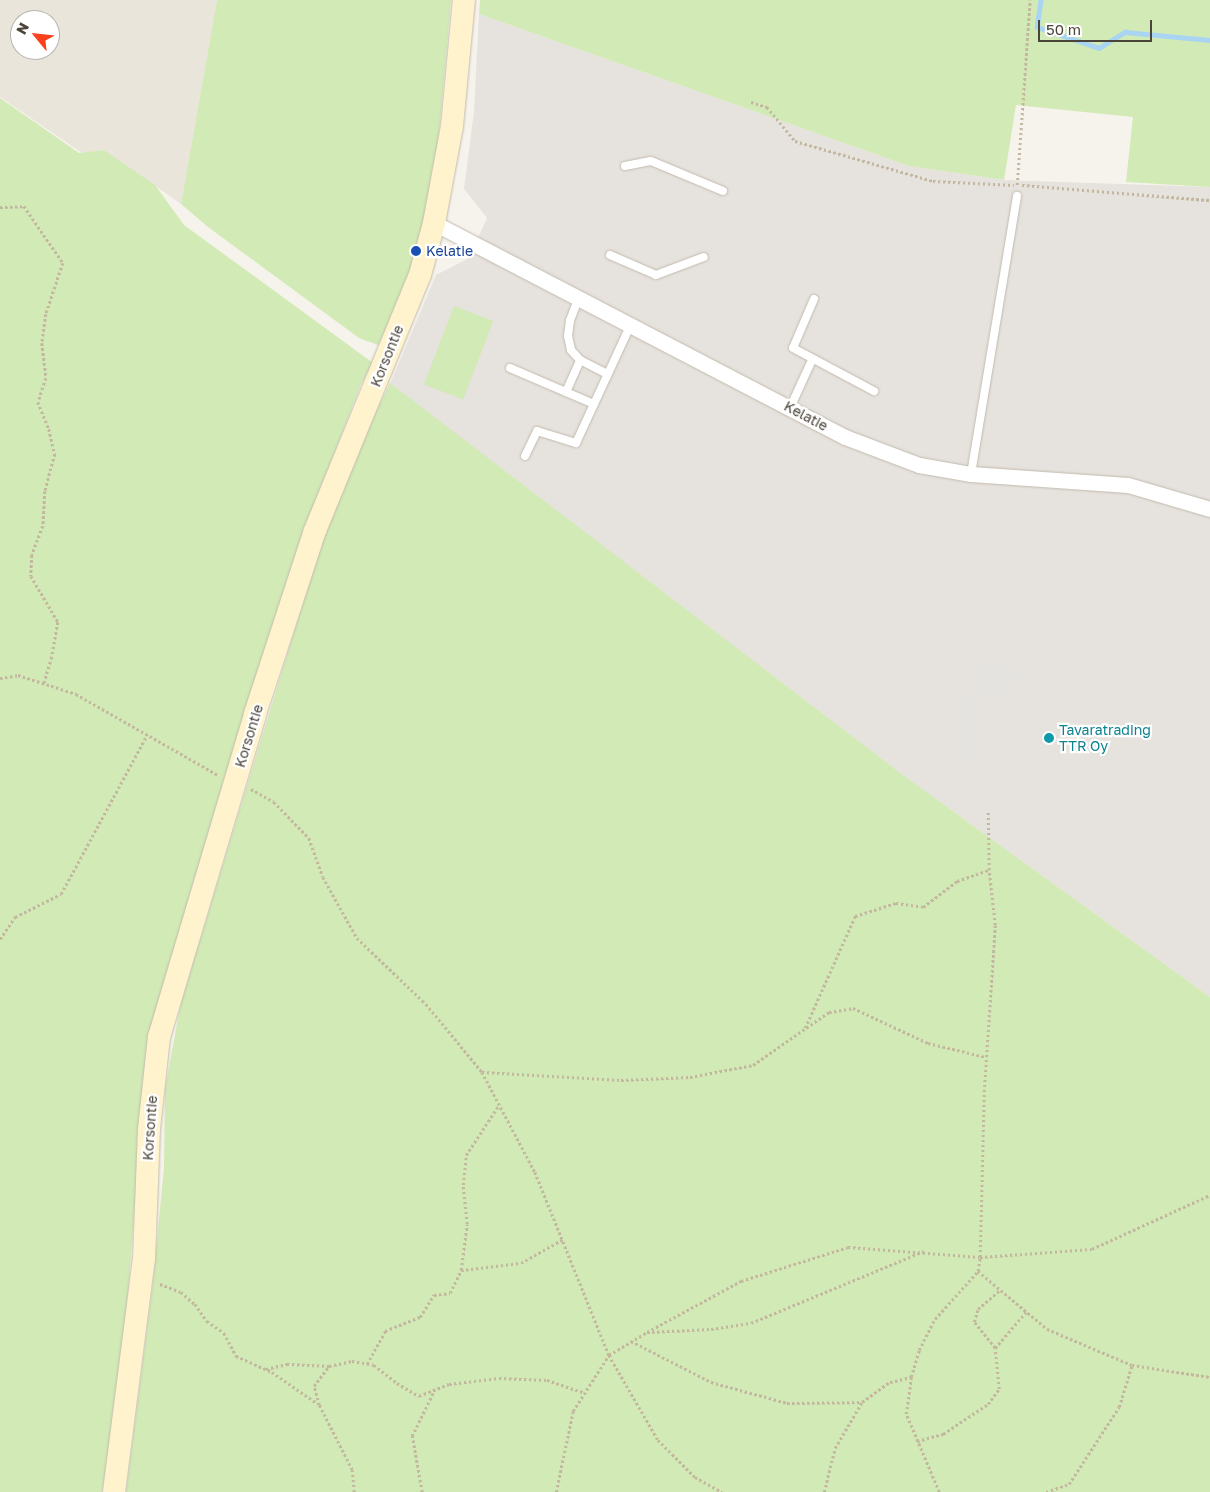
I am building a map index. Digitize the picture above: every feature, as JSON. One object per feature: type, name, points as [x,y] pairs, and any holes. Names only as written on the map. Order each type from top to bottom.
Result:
[{"type":"main road","name":"Korsontie","points":[[114,1492],[144,1259],[149,1129],[159,1037],[236,781],[314,533],[420,275],[434,223],[452,126],[464,0]]},
{"type":"street","name":"Kelatie","points":[[434,223],[579,296],[854,441],[919,465],[971,474],[1128,485],[1210,509]]},
{"type":"lane","points":[[625,166],[651,161],[724,191]]},
{"type":"lane","points":[[971,474],[1017,196]]},
{"type":"lane","points":[[610,255],[656,274],[704,258]]},
{"type":"lane","points":[[579,296],[568,336],[571,350],[580,360],[608,374]]},
{"type":"lane","points":[[814,299],[793,348],[812,360],[874,391]]},
{"type":"lane","points":[[525,456],[537,431],[576,443],[631,324]]},
{"type":"lane","points":[[566,392],[580,360]]},
{"type":"lane","points":[[790,408],[812,360]]},
{"type":"lane","points":[[510,368],[594,404]]},
{"type":"path","points":[[1017,196],[1030,0]]},
{"type":"path","points":[[751,102],[767,107],[795,141],[933,181],[1017,185],[1210,200]]},
{"type":"path","points":[[0,207],[24,206],[63,263],[46,314],[42,342],[46,378],[38,402],[55,454],[45,491],[43,526],[32,555],[31,576],[58,622],[52,657],[44,684]]},
{"type":"path","points":[[0,678],[18,675],[76,694],[147,735],[274,802],[309,838],[323,877],[357,938],[426,1004],[482,1072],[535,1172],[608,1355],[658,1440],[695,1477],[722,1492]]},
{"type":"path","points":[[0,940],[15,917],[60,894],[147,735]]},
{"type":"path","points":[[939,1492],[906,1414],[911,1377],[919,1350],[935,1319],[978,1272],[980,1257],[979,1200],[986,1057],[996,925],[989,870],[988,811]]},
{"type":"path","points":[[805,1029],[854,916],[896,903],[923,907],[957,881],[989,870]]},
{"type":"path","points":[[482,1072],[621,1080],[690,1077],[753,1065],[828,1012],[854,1008],[928,1043],[986,1057]]},
{"type":"path","points":[[367,1364],[385,1331],[420,1317],[434,1295],[450,1293],[461,1270],[467,1224],[462,1185],[466,1155],[499,1104]]},
{"type":"path","points":[[556,1492],[573,1411],[608,1355],[742,1281],[848,1247],[925,1251],[980,1257],[1092,1249],[1210,1195]]},
{"type":"path","points":[[461,1270],[521,1262],[563,1239]]},
{"type":"path","points":[[647,1332],[712,1329],[751,1324],[925,1251]]},
{"type":"path","points":[[978,1272],[1046,1329],[1132,1365],[1209,1376]]},
{"type":"path","points":[[154,1282],[181,1292],[207,1321],[224,1333],[236,1356],[265,1370],[319,1405]]},
{"type":"path","points":[[916,1441],[943,1434],[988,1404],[999,1389],[995,1348],[974,1322],[978,1309],[1000,1290]]},
{"type":"path","points":[[995,1348],[1026,1312]]},
{"type":"path","points":[[631,1341],[711,1382],[778,1400],[862,1402]]},
{"type":"path","points":[[265,1370],[287,1364],[329,1366],[352,1362],[374,1365],[397,1384],[419,1396],[449,1384],[499,1378],[547,1380],[584,1393]]},
{"type":"path","points":[[1046,1492],[1069,1484],[1119,1406],[1132,1365]]},
{"type":"path","points":[[329,1366],[314,1386],[319,1405],[352,1470],[354,1492]]},
{"type":"path","points":[[824,1492],[835,1448],[862,1402],[890,1382],[911,1377]]},
{"type":"path","points":[[422,1492],[412,1436],[435,1390]]},
{"type":"shaded area","points":[[0,0],[217,0],[181,204],[104,150],[82,153],[0,97]]},
{"type":"shaded area","points":[[479,14],[909,166],[1004,180],[1210,187],[1210,997],[903,775],[390,384],[436,275],[469,258],[487,218],[464,189],[474,111]]},
{"type":"shaded area","points":[[973,663],[1018,670],[1013,697],[984,693],[974,763],[955,760]]},
{"type":"green space","points":[[217,0],[451,0],[438,145],[426,225],[401,297],[378,345],[359,338],[208,227],[181,204]]},
{"type":"green space","points":[[480,0],[1210,0],[1210,187],[1126,182],[1133,117],[1016,105],[1004,180],[909,166],[479,14]]},
{"type":"green space","points":[[0,98],[79,153],[104,150],[155,185],[184,225],[373,363],[361,384],[316,500],[227,783],[138,1169],[122,1367],[102,1492],[0,1492]]},
{"type":"green space","points":[[454,306],[493,321],[463,399],[424,384]]},
{"type":"green space","points":[[390,383],[903,775],[1210,997],[1210,1492],[126,1492],[153,1282],[164,1167],[165,1089],[181,1002],[321,544],[355,455]]},
{"type":"waterway","points":[[1041,0],[1037,27],[1099,48],[1125,32],[1210,40]]},
{"type":"place","name":"Kelatie","points":[[416,251]]},
{"type":"place","name":"Tavaratrading TTR Oy","points":[[1049,738]]}]
